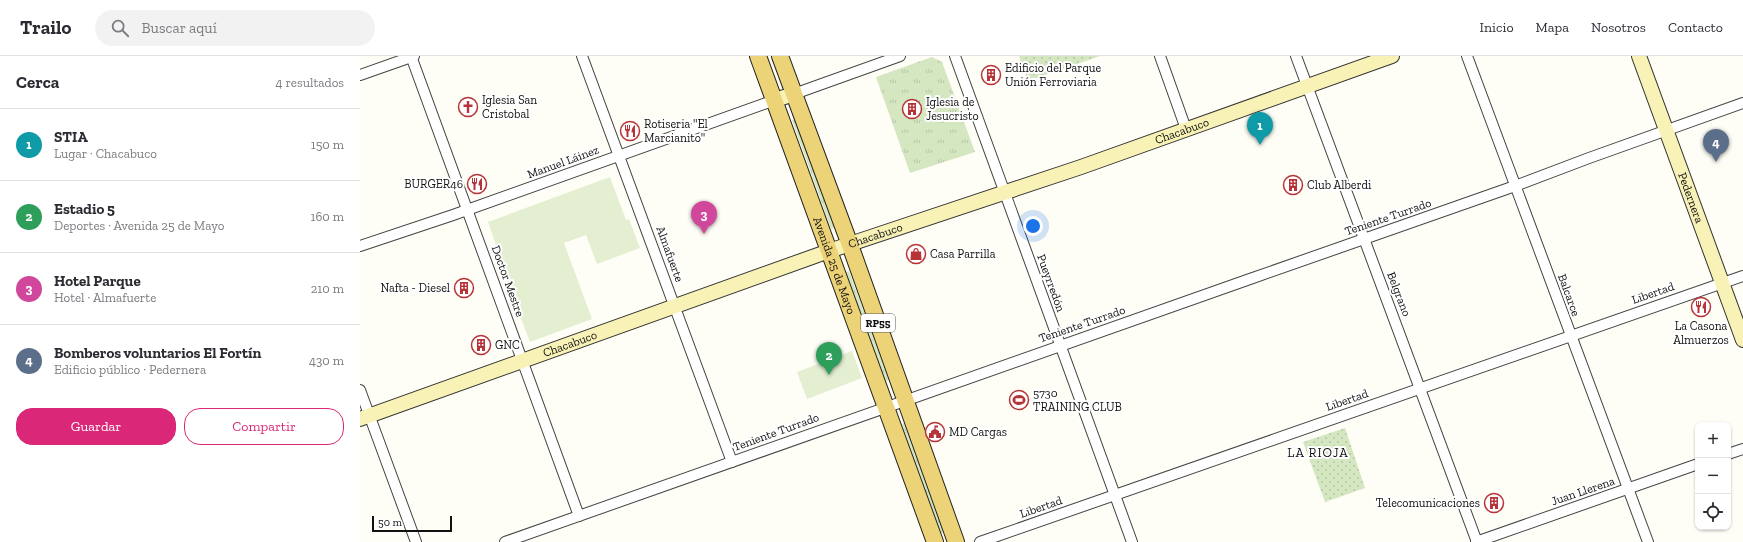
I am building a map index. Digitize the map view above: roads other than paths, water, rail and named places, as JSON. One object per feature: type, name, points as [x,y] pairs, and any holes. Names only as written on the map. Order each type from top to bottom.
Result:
[{"type":"main road","name":"Avenida 25 de Mayo","points":[[758,56],[935,542]]},
{"type":"main road","name":"Avenida 25 de Mayo","points":[[780,56],[850,245],[956,542]]},
{"type":"street","points":[[360,74],[412,56]]},
{"type":"street","name":"Doctor Mestre","points":[[412,56],[579,516]]},
{"type":"street","name":"Almafuerte","points":[[582,56],[732,462]]},
{"type":"street","points":[[775,100],[900,56]]},
{"type":"street","name":"Pueyrredón","points":[[955,56],[1132,542]]},
{"type":"street","points":[[1160,56],[1186,129]]},
{"type":"street","name":"Belgrano","points":[[1296,56],[1477,542]]},
{"type":"street","name":"Chacabuco","points":[[365,417],[829,252],[1186,129],[1392,56]]},
{"type":"street","name":"Balcarce","points":[[1467,56],[1648,542]]},
{"type":"street","name":"Pedernera","points":[[1639,56],[1743,340]]},
{"type":"street","name":"Manuel Láinez","points":[[360,246],[468,210],[775,100]]},
{"type":"street","name":"Teniente Turrado","points":[[505,542],[906,401],[1060,345],[1515,186],[1743,103]]},
{"type":"street","name":"Libertad","points":[[980,542],[1743,276]]},
{"type":"street","points":[[360,390],[365,417],[416,542]]},
{"type":"street","points":[[1731,453],[1743,449]]},
{"type":"street","name":"Juan Llerena","points":[[1477,542],[1695,465]]},
{"type":"place","name":"Edificio del Parque Unión Ferroviaria","points":[[991,75]]},
{"type":"place","name":"Iglesia San Cristobal","points":[[468,107]]},
{"type":"place","name":"Iglesia de Jesucristo","points":[[912,109]]},
{"type":"place","name":"Rotiseria \"El Marcianito\"","points":[[630,131]]},
{"type":"place","name":"STIA","points":[[1260,145]]},
{"type":"place","name":"Bomberos voluntarios El Fortín","points":[[1716,162]]},
{"type":"place","name":"BURGER46","points":[[477,184]]},
{"type":"place","name":"Club Alberdi","points":[[1293,185]]},
{"type":"place","name":"Hotel Parque","points":[[704,234]]},
{"type":"place","name":"Casa Parrilla","points":[[916,254]]},
{"type":"place","name":"Nafta - Diesel","points":[[464,288]]},
{"type":"place","name":"La Casona Almuerzos","points":[[1701,307]]},
{"type":"place","name":"GNC","points":[[481,345]]},
{"type":"place","name":"Estadio 5","points":[[829,375]]},
{"type":"place","name":"5730 TRAINING CLUB","points":[[1019,400]]},
{"type":"place","name":"MD Cargas","points":[[935,432]]},
{"type":"place","name":"Telecomunicaciones","points":[[1494,503]]},
{"type":"district","name":"LA RIOJA","points":[[1318,452]]}]
